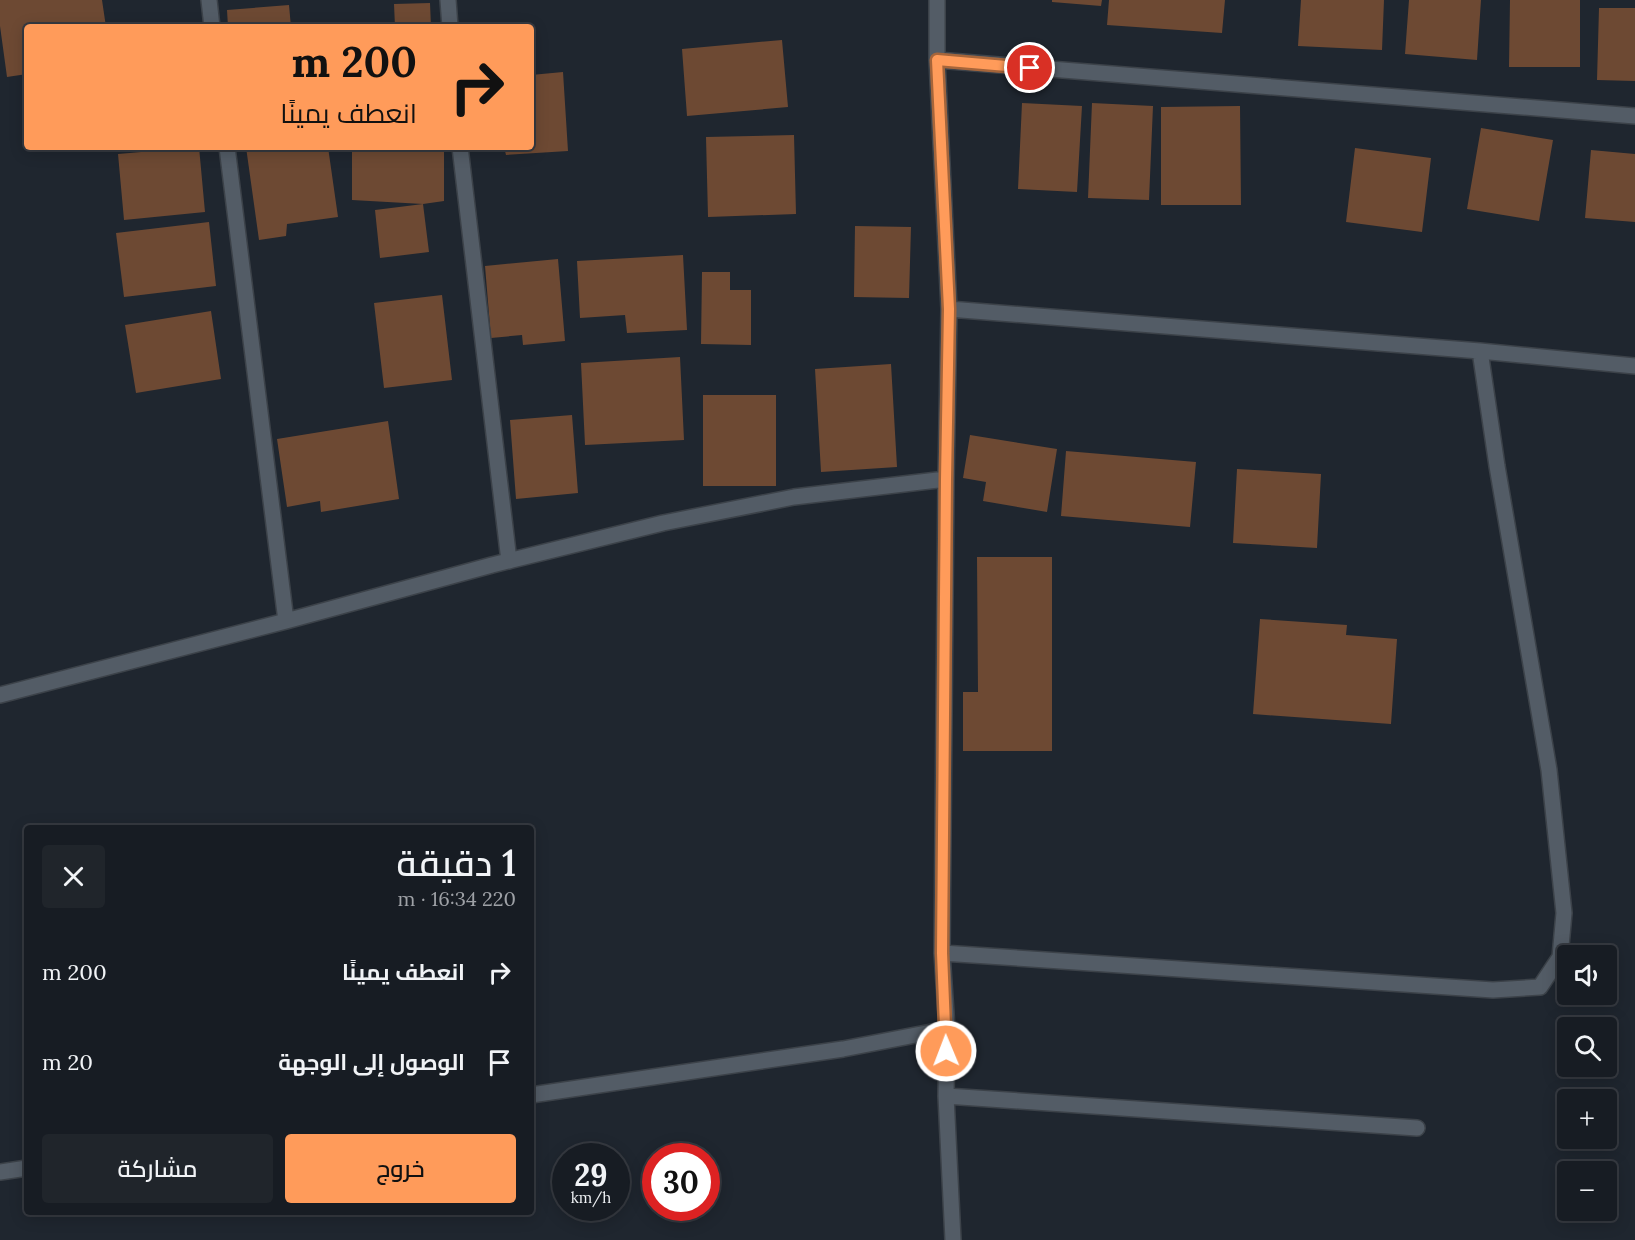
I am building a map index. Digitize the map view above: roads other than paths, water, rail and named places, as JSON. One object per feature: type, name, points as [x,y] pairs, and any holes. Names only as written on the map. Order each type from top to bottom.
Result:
[{"type":"street","points":[[209,0],[212,24]]},
{"type":"street","points":[[448,0],[450,24]]},
{"type":"street","points":[[937,0],[937,60],[949,309],[942,953],[947,1029],[946,1096],[953,1240]]},
{"type":"street","points":[[937,60],[1635,116]]},
{"type":"street","points":[[227,150],[286,621]]},
{"type":"street","points":[[460,150],[509,561]]},
{"type":"street","points":[[949,309],[1480,351],[1635,366]]},
{"type":"street","points":[[942,953],[1493,990],[1540,987],[1560,957],[1564,913],[1549,770],[1497,466],[1480,351]]},
{"type":"street","points":[[0,694],[663,523],[794,497],[946,479]]},
{"type":"street","points":[[534,1095],[843,1049],[947,1029]]},
{"type":"street","points":[[946,1096],[1417,1128]]},
{"type":"street","points":[[0,1172],[24,1168]]}]
